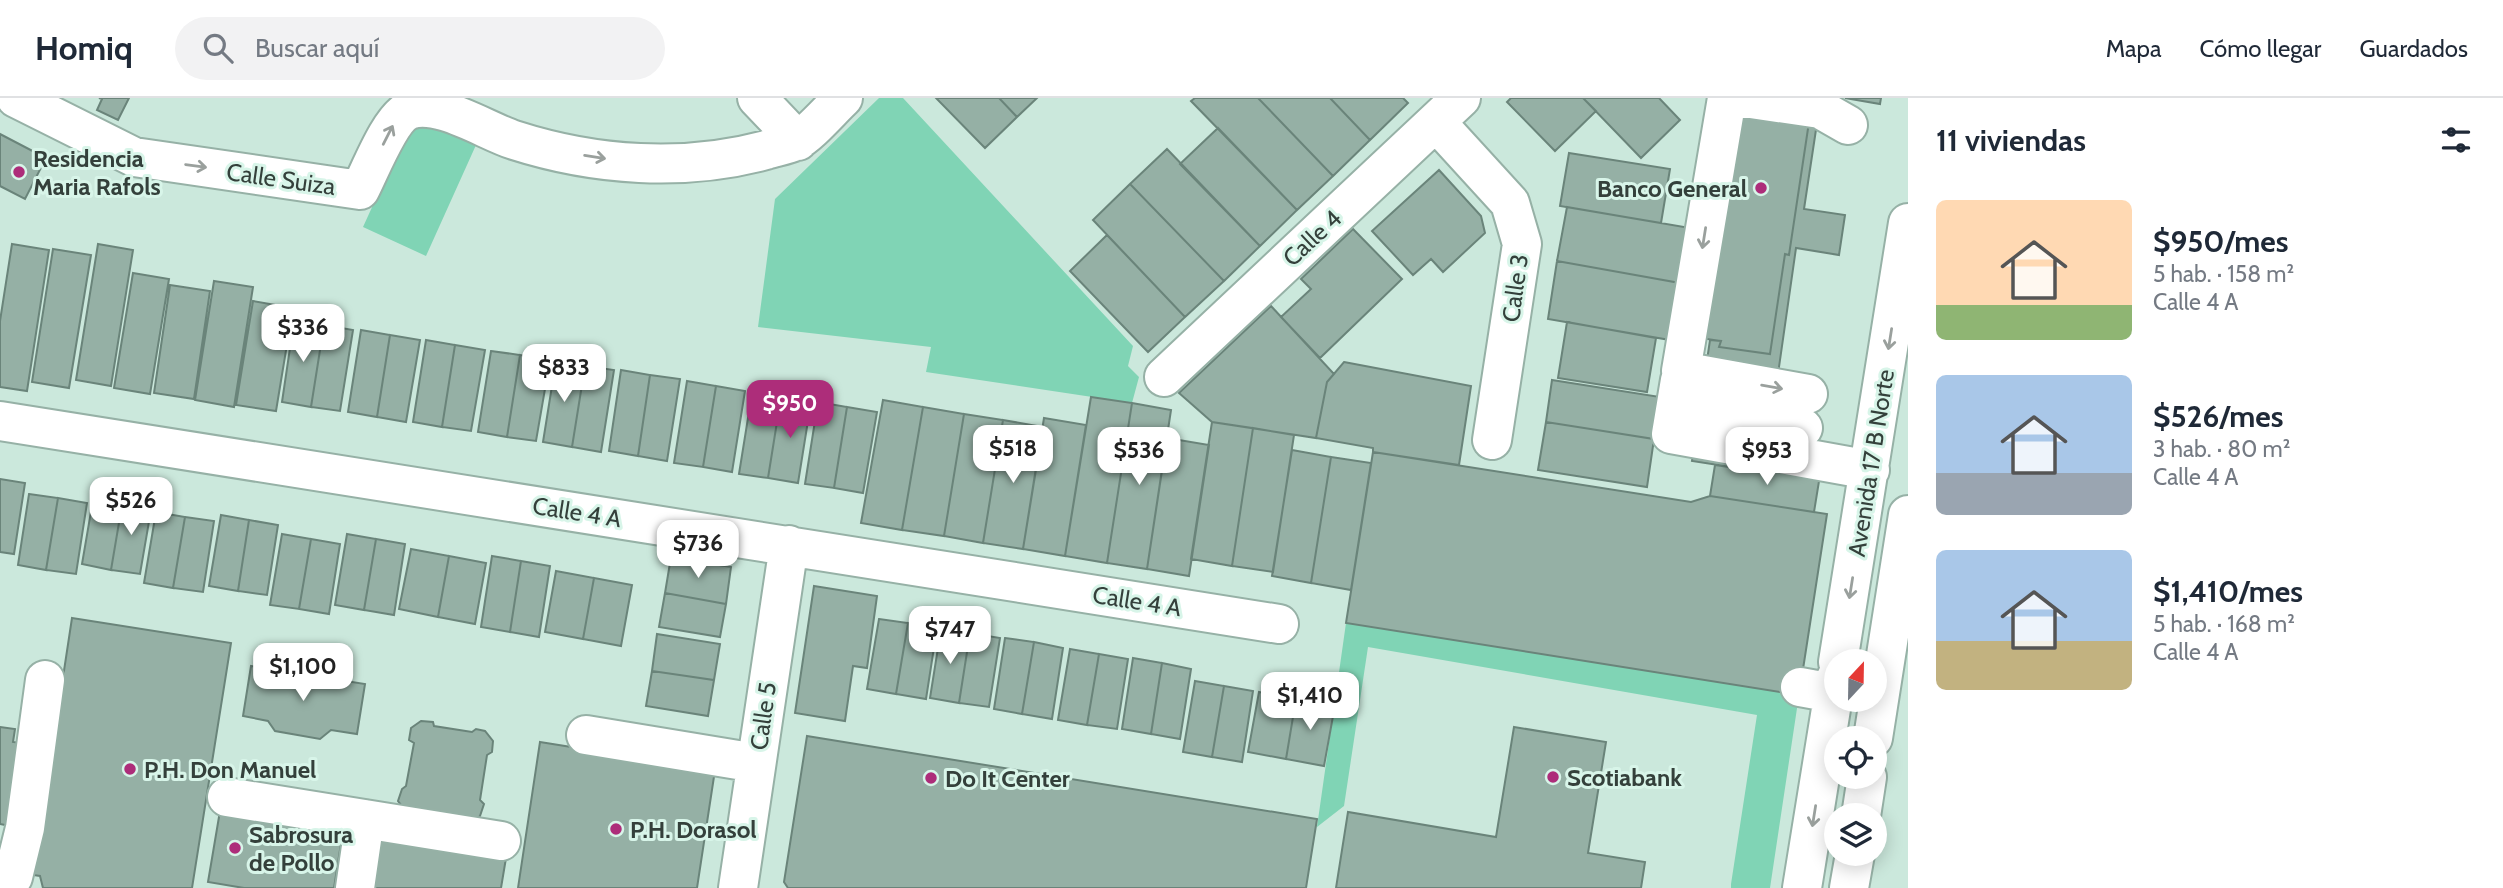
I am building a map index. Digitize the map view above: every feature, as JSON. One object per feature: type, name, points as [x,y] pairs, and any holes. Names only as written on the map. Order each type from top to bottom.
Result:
[{"type":"street","name":"Calle Suiza","points":[[16,98],[134,157],[360,190],[397,118],[409,110],[425,107],[513,140],[619,161],[666,164],[709,162],[798,141]]},
{"type":"street","points":[[757,98],[798,141],[843,98]]},
{"type":"street","points":[[1727,98],[1671,434],[1870,470]]},
{"type":"street","points":[[1744,98],[1820,109],[1848,125]]},
{"type":"street","name":"Calle 4","points":[[1164,377],[1448,110]]},
{"type":"street","name":"Calle 3","points":[[1448,110],[1510,203],[1522,244],[1492,440]]},
{"type":"street","name":"Avenida 17 B Norte","points":[[1833,649],[1870,470],[1908,223]]},
{"type":"street","points":[[1679,388],[1805,411]]},
{"type":"street","name":"Calle 4 A","points":[[0,421],[1279,624]]},
{"type":"street","name":"Avenida 17 B Norte","points":[[1875,726],[1908,515]]},
{"type":"street","name":"Calle 5","points":[[738,888],[789,545]]},
{"type":"street","points":[[0,887],[13,877],[25,828],[45,680]]},
{"type":"street","name":"Avenida 17 B Norte","points":[[1802,888],[1824,705]]},
{"type":"street","points":[[586,735],[756,763]]},
{"type":"street","points":[[227,797],[501,841]]},
{"type":"street","points":[[355,888],[365,819]]},
{"type":"street","points":[[1849,888],[1852,866]]},
{"type":"green space","points":[[879,98],[903,98],[1133,346],[1128,366],[1139,377],[1132,403],[926,372],[931,347],[758,327],[775,199]]},
{"type":"green space","points":[[423,122],[476,145],[426,256],[363,227],[409,126]]},
{"type":"green space","points":[[1346,623],[1799,695],[1770,888],[1731,888],[1757,715],[1368,647],[1344,806],[1317,827]]},
{"type":"building","points":[[99,98],[129,98],[118,120],[97,110],[102,99]]},
{"type":"building","points":[[936,98],[999,98],[1017,117],[985,148]]},
{"type":"building","points":[[999,98],[1037,98],[1017,117]]},
{"type":"building","points":[[1195,98],[1258,98],[1333,176],[1297,210],[1191,101]]},
{"type":"building","points":[[1258,98],[1330,98],[1370,140],[1333,176]]},
{"type":"building","points":[[1330,98],[1403,98],[1408,103],[1370,140]]},
{"type":"building","points":[[1511,98],[1583,98],[1596,111],[1555,151],[1507,102]]},
{"type":"building","points":[[1583,98],[1659,98],[1680,120],[1641,158]]},
{"type":"building","points":[[1845,98],[1881,98],[1880,104]]},
{"type":"building","name":"Banco General","points":[[1735,100],[1809,122],[1789,255],[1785,254],[1770,354],[1719,347],[1721,341],[1700,338]]},
{"type":"building","points":[[1809,122],[1817,123],[1804,209],[1845,215],[1839,255],[1796,248],[1764,472],[1692,461],[1710,340],[1721,341],[1719,347],[1770,354],[1785,254],[1789,255]]},
{"type":"building","points":[[1218,128],[1297,210],[1260,246],[1180,164]]},
{"type":"building","name":"Residencia Maria Rafols","points":[[0,134],[46,158],[25,199],[0,186]]},
{"type":"building","points":[[1167,149],[1260,246],[1224,281],[1130,184]]},
{"type":"building","points":[[1569,153],[1670,169],[1661,223],[1560,206]]},
{"type":"building","points":[[1439,170],[1481,216],[1485,233],[1443,272],[1431,259],[1413,275],[1372,231]]},
{"type":"building","points":[[1130,184],[1224,281],[1185,317],[1093,220]]},
{"type":"building","points":[[1567,207],[1690,228],[1680,283],[1557,261]]},
{"type":"building","points":[[1353,229],[1402,279],[1320,358],[1281,317],[1311,289],[1301,279]]},
{"type":"building","points":[[1107,235],[1185,317],[1148,352],[1070,271]]},
{"type":"building","points":[[12,244],[49,250],[27,391],[0,387],[0,321]]},
{"type":"building","points":[[98,244],[133,250],[111,386],[76,380]]},
{"type":"building","points":[[53,249],[91,255],[69,388],[32,382]]},
{"type":"building","points":[[1557,261],[1680,283],[1670,340],[1548,319]]},
{"type":"building","points":[[133,273],[169,279],[150,394],[114,388]]},
{"type":"building","points":[[214,281],[253,287],[234,407],[195,400]]},
{"type":"building","points":[[170,285],[210,291],[194,399],[154,393]]},
{"type":"building","points":[[253,301],[293,308],[276,411],[236,405]]},
{"type":"building","points":[[1271,306],[1334,374],[1327,382],[1316,438],[1212,422],[1179,393]]},
{"type":"building","points":[[294,321],[324,325],[311,407],[282,402]]},
{"type":"building","points":[[1567,322],[1656,338],[1647,392],[1558,378]]},
{"type":"building","points":[[324,325],[353,330],[340,411],[311,407]]},
{"type":"building","points":[[361,330],[390,335],[377,417],[348,412]]},
{"type":"building","points":[[390,335],[420,340],[406,422],[377,417]]},
{"type":"building","points":[[426,340],[455,345],[442,427],[413,422]]},
{"type":"building","points":[[455,345],[485,350],[471,431],[442,427]]},
{"type":"building","points":[[491,351],[520,355],[507,437],[478,432]]},
{"type":"building","points":[[520,355],[550,360],[536,441],[507,437]]},
{"type":"building","points":[[556,361],[585,366],[572,447],[543,442]]},
{"type":"building","points":[[1344,362],[1471,386],[1459,465],[1373,452],[1373,448],[1316,438],[1327,382]]},
{"type":"building","points":[[585,366],[614,370],[601,452],[572,447]]},
{"type":"building","points":[[621,370],[650,375],[638,456],[609,451]]},
{"type":"building","points":[[650,375],[680,379],[667,461],[638,456]]},
{"type":"building","points":[[1552,380],[1660,397],[1654,439],[1546,422]]},
{"type":"building","points":[[687,381],[716,386],[703,467],[674,463]]},
{"type":"building","points":[[716,386],[745,391],[732,472],[703,467]]},
{"type":"building","points":[[752,393],[781,397],[768,478],[739,474]]},
{"type":"building","points":[[781,397],[811,402],[798,483],[768,478]]},
{"type":"building","points":[[1091,397],[1132,403],[1107,563],[1065,556]]},
{"type":"building","points":[[883,400],[923,407],[902,530],[861,523]]},
{"type":"building","points":[[818,402],[847,407],[834,488],[805,484]]},
{"type":"building","points":[[1132,403],[1171,410],[1147,569],[1107,563]]},
{"type":"building","points":[[847,407],[877,412],[863,493],[834,488]]},
{"type":"building","points":[[923,407],[964,414],[944,536],[902,530]]},
{"type":"building","points":[[964,414],[1003,420],[983,543],[944,536]]},
{"type":"building","points":[[1044,418],[1086,425],[1065,556],[1023,549]]},
{"type":"building","points":[[1003,420],[1043,427],[1023,549],[983,543]]},
{"type":"building","points":[[1212,422],[1253,428],[1232,566],[1191,559]]},
{"type":"building","points":[[1546,422],[1654,439],[1647,487],[1538,470]]},
{"type":"building","points":[[1253,428],[1294,435],[1273,572],[1232,566]]},
{"type":"building","points":[[1167,438],[1209,445],[1189,576],[1147,569]]},
{"type":"building","points":[[1292,450],[1331,457],[1311,583],[1272,576]]},
{"type":"building","points":[[1373,452],[1691,502],[1710,496],[1827,514],[1799,695],[1346,623]]},
{"type":"building","points":[[1331,457],[1371,463],[1351,590],[1311,583]]},
{"type":"building","points":[[1715,465],[1764,472],[1764,466],[1820,475],[1814,512],[1710,496]]},
{"type":"building","points":[[0,479],[25,483],[14,554],[0,552]]},
{"type":"building","points":[[29,494],[58,498],[46,570],[18,565]]},
{"type":"building","points":[[94,494],[123,499],[111,570],[82,564]]},
{"type":"building","points":[[58,498],[87,503],[76,574],[46,570]]},
{"type":"building","points":[[123,499],[152,504],[140,574],[111,570]]},
{"type":"building","points":[[156,512],[185,517],[173,588],[144,583]]},
{"type":"building","points":[[221,515],[249,520],[238,591],[209,586]]},
{"type":"building","points":[[185,517],[214,521],[203,592],[173,588]]},
{"type":"building","points":[[249,520],[278,525],[267,595],[238,591]]},
{"type":"building","points":[[282,534],[311,539],[299,609],[270,605]]},
{"type":"building","points":[[347,534],[376,539],[364,610],[335,605]]},
{"type":"building","points":[[311,539],[340,544],[329,614],[299,609]]},
{"type":"building","points":[[376,539],[405,544],[394,615],[364,610]]},
{"type":"building","points":[[411,549],[449,556],[438,617],[399,609]]},
{"type":"building","points":[[449,556],[486,563],[475,624],[438,617]]},
{"type":"building","points":[[492,556],[521,561],[510,632],[481,627]]},
{"type":"building","points":[[671,557],[731,567],[726,604],[665,593]]},
{"type":"building","points":[[521,561],[550,566],[539,637],[510,632]]},
{"type":"building","points":[[556,571],[594,578],[583,639],[545,632]]},
{"type":"building","points":[[594,578],[632,585],[621,646],[583,639]]},
{"type":"building","points":[[814,586],[877,596],[867,668],[853,666],[845,721],[795,713]]},
{"type":"building","points":[[665,593],[726,604],[720,637],[659,627]]},
{"type":"building","name":"P.H. Don Manuel","points":[[72,618],[231,643],[192,888],[43,888],[40,876],[33,875]]},
{"type":"building","points":[[879,619],[908,623],[896,694],[867,689]]},
{"type":"building","points":[[908,623],[937,628],[926,699],[896,694]]},
{"type":"building","points":[[941,629],[970,633],[959,703],[930,698]]},
{"type":"building","points":[[970,633],[1000,638],[989,707],[959,703]]},
{"type":"building","points":[[657,634],[720,644],[714,680],[652,671]]},
{"type":"building","points":[[1005,638],[1034,642],[1022,714],[994,709]]},
{"type":"building","points":[[1034,642],[1063,648],[1052,719],[1022,714]]},
{"type":"building","points":[[1070,649],[1099,654],[1087,725],[1058,720]]},
{"type":"building","points":[[1099,654],[1128,659],[1117,729],[1087,725]]},
{"type":"building","points":[[1133,658],[1162,663],[1151,734],[1122,729]]},
{"type":"building","points":[[1162,663],[1191,669],[1180,739],[1151,734]]},
{"type":"building","points":[[251,666],[365,684],[357,734],[331,730],[320,739],[275,731],[268,721],[243,716]]},
{"type":"building","points":[[652,671],[714,680],[708,716],[646,706]]},
{"type":"building","points":[[1195,681],[1224,686],[1212,757],[1183,752]]},
{"type":"building","points":[[1224,686],[1253,691],[1242,762],[1212,757]]},
{"type":"building","points":[[1259,692],[1296,699],[1286,759],[1248,752]]},
{"type":"building","points":[[1296,699],[1335,705],[1324,766],[1286,759]]},
{"type":"building","points":[[421,721],[433,722],[434,726],[472,732],[476,729],[485,731],[493,741],[492,752],[487,755],[480,800],[484,804],[480,816],[472,823],[406,811],[398,801],[402,789],[406,786],[414,743],[409,740],[411,728]]},
{"type":"building","points":[[0,727],[15,729],[13,742],[28,744],[15,827],[0,824]]},
{"type":"building","name":"Scotiabank","points":[[1514,727],[1606,742],[1588,853],[1645,862],[1641,888],[1336,888],[1348,812],[1496,837]]},
{"type":"building","name":"Do It Center","points":[[807,736],[1317,819],[1306,888],[788,888],[784,882]]},
{"type":"building","name":"P.H. Dorasol","points":[[540,742],[715,770],[697,888],[518,888]]},
{"type":"building","points":[[220,811],[343,831],[334,888],[244,888],[208,882]]},
{"type":"building","points":[[382,837],[506,858],[501,888],[374,888]]},
{"type":"place","name":"Residencia Maria Rafols","points":[[19,172]]},
{"type":"place","name":"Banco General","points":[[1761,188]]},
{"type":"place","name":"P.H. Don Manuel","points":[[130,769]]},
{"type":"place","name":"Scotiabank","points":[[1553,777]]},
{"type":"place","name":"Do It Center","points":[[931,778]]},
{"type":"place","name":"P.H. Dorasol","points":[[616,829]]},
{"type":"place","name":"Sabrosura de Pollo","points":[[235,848]]}]
